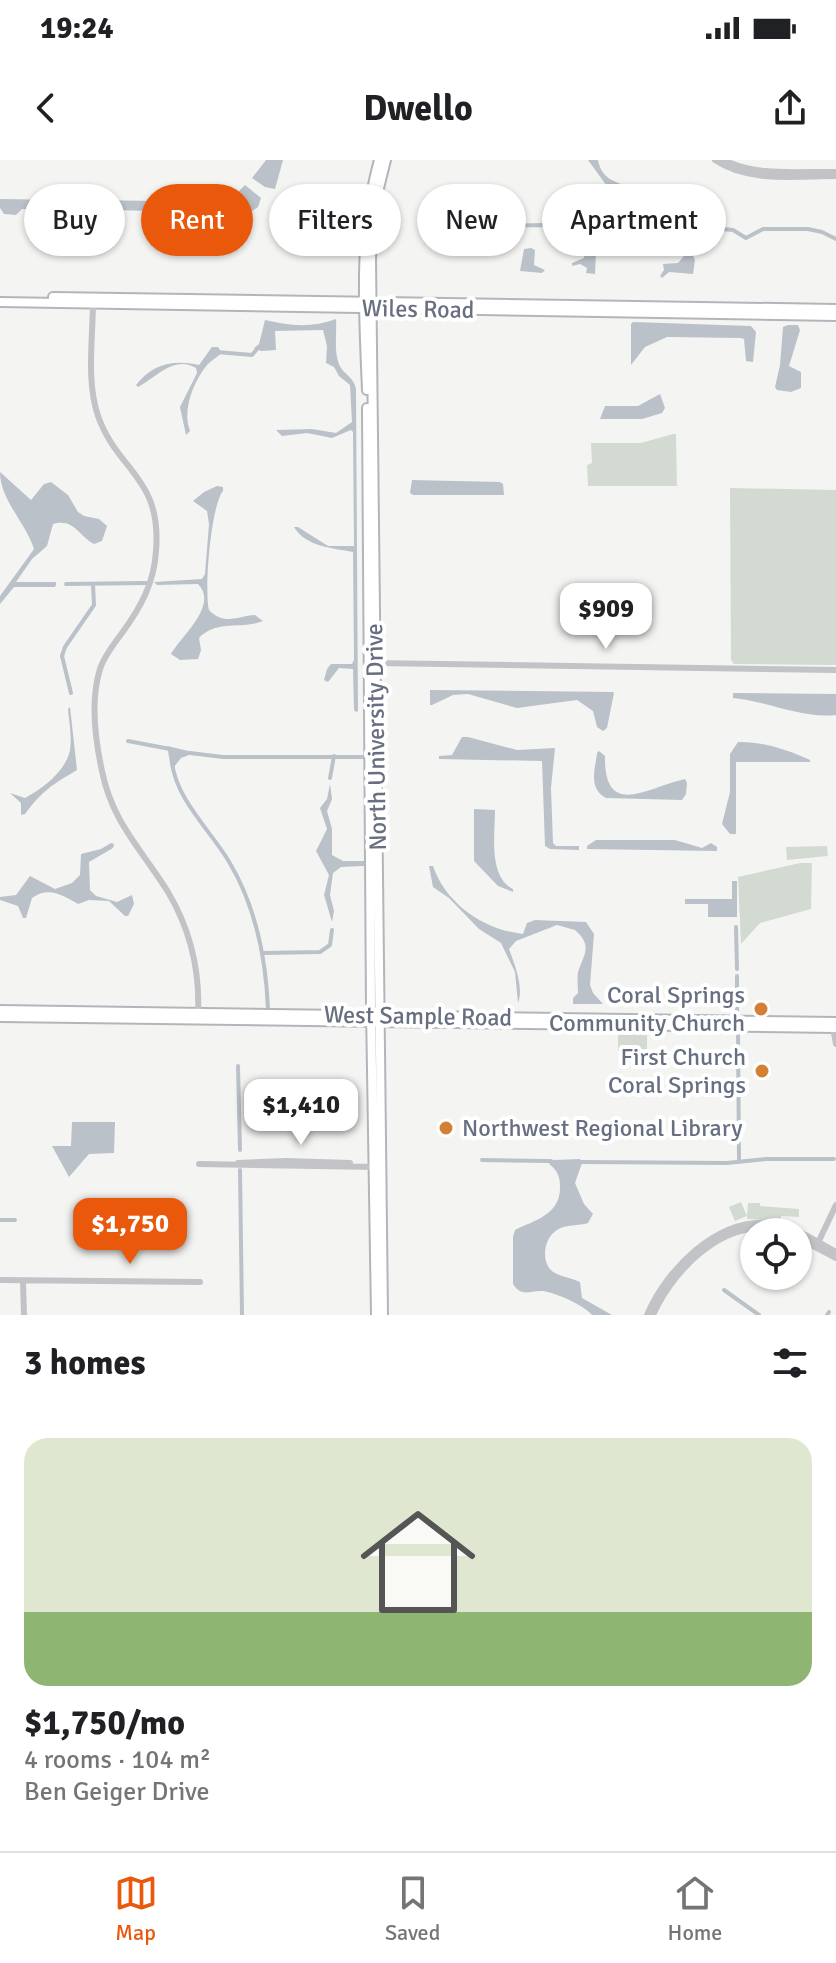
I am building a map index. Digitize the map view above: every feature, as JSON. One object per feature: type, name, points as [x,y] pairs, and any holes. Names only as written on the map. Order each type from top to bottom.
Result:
[{"type":"main road","name":"North University Drive","points":[[379,160],[366,222],[377,1110],[375,1248],[383,1290],[383,1315]]},
{"type":"main road","name":"North University Drive","points":[[368,305],[373,212],[386,160]]},
{"type":"main road","name":"Wiles Road","points":[[0,299],[836,309]]},
{"type":"main road","name":"Wiles Road","points":[[368,305],[836,316]]},
{"type":"main road","name":"West Sample Road","points":[[0,1010],[102,1015],[291,1014],[482,1023],[521,1020]]},
{"type":"main road","name":"West Sample Road","points":[[102,1015],[119,1012],[263,1020],[375,1018],[835,1025]]},
{"type":"main road","points":[[263,1020],[291,1014]]},
{"type":"main road","points":[[0,1017],[102,1015]]},
{"type":"main road","points":[[521,1020],[556,1021],[565,1018],[835,1025]]},
{"type":"main road","name":"North University Drive","points":[[376,1166],[379,1270],[376,1315]]},
{"type":"street","points":[[715,160],[747,174],[836,174]]},
{"type":"street","points":[[724,160],[756,170],[836,174]]},
{"type":"street","points":[[93,300],[96,408],[109,438],[149,494],[157,525],[155,568],[143,602],[101,667],[95,701],[99,756],[105,787],[126,832],[169,894],[192,947],[198,1016]]},
{"type":"street","points":[[372,663],[836,670]]},
{"type":"street","points":[[835,1025],[836,1044]]},
{"type":"street","points":[[199,1164],[286,1161],[376,1166]]},
{"type":"street","points":[[818,1245],[836,1205]]},
{"type":"street","points":[[650,1315],[677,1267],[704,1243],[740,1228]]},
{"type":"street","points":[[812,1241],[836,1255]]},
{"type":"street","points":[[812,1243],[818,1245]]},
{"type":"street","points":[[0,1280],[200,1282]]},
{"type":"street","points":[[23,1281],[24,1315]]},
{"type":"shaded area","points":[[266,160],[283,160],[276,184],[265,187],[252,178]]},
{"type":"shaded area","points":[[588,160],[598,160],[606,176],[622,184],[605,184]]},
{"type":"shaded area","points":[[253,192],[261,198],[253,210]]},
{"type":"shaded area","points":[[0,199],[24,199],[24,209],[16,215],[4,214]]},
{"type":"shaded area","points":[[125,201],[141,201],[141,211],[125,210]]},
{"type":"shaded area","points":[[526,249],[535,250],[534,265],[545,270],[542,273],[520,271]]},
{"type":"shaded area","points":[[596,256],[595,274],[586,273],[587,268],[580,264],[572,266],[572,263]]},
{"type":"shaded area","points":[[684,256],[693,256],[693,274],[669,272],[662,278],[660,276],[664,270],[663,264],[678,263]]},
{"type":"shaded area","points":[[336,319],[338,361],[356,389],[356,712],[353,669],[339,668],[328,682],[324,680],[331,664],[352,664],[354,660],[353,552],[313,543],[294,527],[328,546],[354,546],[353,432],[351,430],[332,438],[307,433],[282,436],[276,430],[312,429],[336,433],[352,422],[350,385],[334,367],[326,363],[327,346],[323,330],[275,331],[276,350],[254,348],[259,344],[265,320],[301,325]]},
{"type":"shaded area","points":[[633,322],[751,326],[756,332],[753,362],[746,361],[744,339],[741,338],[667,337],[645,347],[631,365]]},
{"type":"shaded area","points":[[798,325],[800,330],[789,366],[801,372],[801,388],[791,392],[775,387],[783,327]]},
{"type":"shaded area","points":[[212,347],[218,347],[222,353],[207,365],[193,388],[187,415],[190,431],[186,435],[180,407],[197,373],[196,368],[180,364],[138,387],[136,385],[149,372],[164,365],[180,363],[199,365]]},
{"type":"shaded area","points":[[660,394],[665,408],[662,413],[642,419],[600,419],[605,406],[638,406]]},
{"type":"shaded area","points":[[676,434],[677,486],[588,486],[587,465],[592,463],[591,443],[641,443]]},
{"type":"shaded area","points":[[0,472],[31,500],[44,484],[51,482],[68,495],[78,512],[99,519],[107,526],[102,541],[94,544],[71,525],[53,524],[47,546],[32,559],[16,582],[56,582],[55,587],[14,587],[0,604],[0,596],[34,549],[4,492]]},
{"type":"shaded area","points":[[412,480],[500,482],[504,495],[413,495],[410,493]]},
{"type":"shaded area","points":[[217,486],[223,487],[223,491],[215,513],[210,548],[207,585],[209,610],[220,618],[255,615],[263,621],[206,632],[199,638],[201,650],[198,659],[180,660],[171,654],[201,611],[203,592],[198,584],[157,585],[154,582],[202,579],[209,524],[207,511],[193,501]]},
{"type":"shaded area","points":[[730,488],[836,490],[836,665],[734,664],[731,660]]},
{"type":"shaded area","points":[[430,690],[614,693],[607,728],[603,731],[597,727],[593,711],[577,700],[517,708],[468,694],[453,695],[430,705]]},
{"type":"shaded area","points":[[733,693],[836,694],[836,715],[797,712],[733,698]]},
{"type":"shaded area","points":[[70,707],[77,770],[48,789],[21,815],[21,803],[10,793],[25,798],[45,785],[62,768],[70,749]]},
{"type":"shaded area","points":[[462,737],[517,750],[555,748],[551,788],[553,843],[556,846],[579,846],[579,850],[545,846],[542,761],[439,759],[439,756],[452,755]]},
{"type":"shaded area","points":[[738,742],[775,747],[810,762],[736,762],[736,834],[730,834],[722,824],[730,792],[730,754]]},
{"type":"shaded area","points":[[167,746],[193,752],[171,768]]},
{"type":"shaded area","points":[[599,751],[605,756],[612,788],[620,794],[643,792],[685,779],[686,794],[682,800],[606,798],[597,789],[594,778]]},
{"type":"shaded area","points":[[330,784],[332,799],[327,811],[332,829],[332,855],[343,861],[364,861],[364,866],[341,867],[333,873],[330,895],[334,911],[332,922],[324,895],[329,875],[316,851],[327,829],[320,808],[327,799]]},
{"type":"shaded area","points":[[474,809],[495,810],[496,865],[513,892],[498,886],[474,861]]},
{"type":"shaded area","points":[[596,840],[675,840],[702,848],[711,843],[717,851],[587,849]]},
{"type":"shaded area","points":[[114,844],[113,848],[89,862],[90,890],[96,896],[117,902],[132,895],[134,904],[128,916],[109,901],[89,900],[78,904],[50,892],[32,898],[26,918],[23,918],[18,906],[0,900],[0,897],[16,895],[30,876],[55,889],[72,883],[80,875],[81,854]]},
{"type":"shaded area","points":[[827,846],[828,856],[787,860],[786,847]]},
{"type":"shaded area","points":[[812,863],[811,909],[760,923],[741,944],[738,877]]},
{"type":"shaded area","points":[[429,866],[433,866],[439,880],[457,903],[468,913],[494,927],[523,934],[527,923],[535,920],[586,922],[594,934],[590,985],[603,1004],[573,1004],[573,998],[578,993],[578,972],[584,955],[584,941],[575,930],[557,925],[516,941],[509,949],[519,984],[518,1003],[515,972],[501,943],[479,929],[449,898],[433,887]]},
{"type":"shaded area","points":[[732,881],[737,881],[737,917],[708,917],[708,904],[685,904],[685,899],[732,899]]},
{"type":"shaded area","points":[[618,1030],[647,1030],[647,1051],[618,1051]]},
{"type":"shaded area","points":[[72,1122],[115,1122],[114,1153],[89,1154],[69,1177],[52,1146],[71,1146]]},
{"type":"shaded area","points":[[580,1159],[582,1163],[575,1183],[584,1204],[593,1214],[588,1223],[564,1227],[552,1234],[546,1245],[545,1258],[555,1273],[580,1282],[582,1298],[612,1315],[592,1315],[562,1297],[543,1291],[523,1292],[513,1284],[515,1230],[546,1215],[559,1196],[559,1176],[549,1164],[553,1160]]},
{"type":"shaded area","points":[[741,1202],[747,1216],[735,1221],[729,1207]]},
{"type":"shaded area","points":[[748,1203],[799,1209],[799,1217],[747,1218]]},
{"type":"waterway","points":[[526,225],[542,225]]},
{"type":"waterway","points":[[726,229],[746,238],[763,229],[808,229],[836,239]]},
{"type":"waterway","points":[[217,352],[252,355],[257,349]]},
{"type":"waterway","points":[[66,584],[146,583]]},
{"type":"waterway","points":[[71,693],[62,656],[94,605],[93,585]]},
{"type":"waterway","points":[[128,741],[170,749]]},
{"type":"waterway","points":[[190,753],[223,757],[363,757]]},
{"type":"waterway","points":[[330,778],[334,756]]},
{"type":"waterway","points":[[172,763],[180,789],[228,860],[252,913],[262,951],[268,1010]]},
{"type":"waterway","points":[[736,927],[737,969]]},
{"type":"waterway","points":[[263,953],[320,952],[330,945],[332,930]]},
{"type":"waterway","points":[[737,976],[737,1014]]},
{"type":"waterway","points":[[738,1032],[739,1162]]},
{"type":"waterway","points":[[238,1066],[240,1150]]},
{"type":"waterway","points":[[581,1162],[727,1163],[766,1159],[834,1159]]},
{"type":"waterway","points":[[482,1160],[551,1161]]},
{"type":"waterway","points":[[240,1170],[242,1315]]},
{"type":"waterway","points":[[0,1220],[15,1220]]},
{"type":"waterway","points":[[724,1290],[759,1315]]},
{"type":"place","name":"Coral Springs Community Church","points":[[761,1009]]},
{"type":"place","name":"First Church Coral Springs","points":[[762,1071]]},
{"type":"place","name":"Northwest Regional Library","points":[[446,1128]]}]
